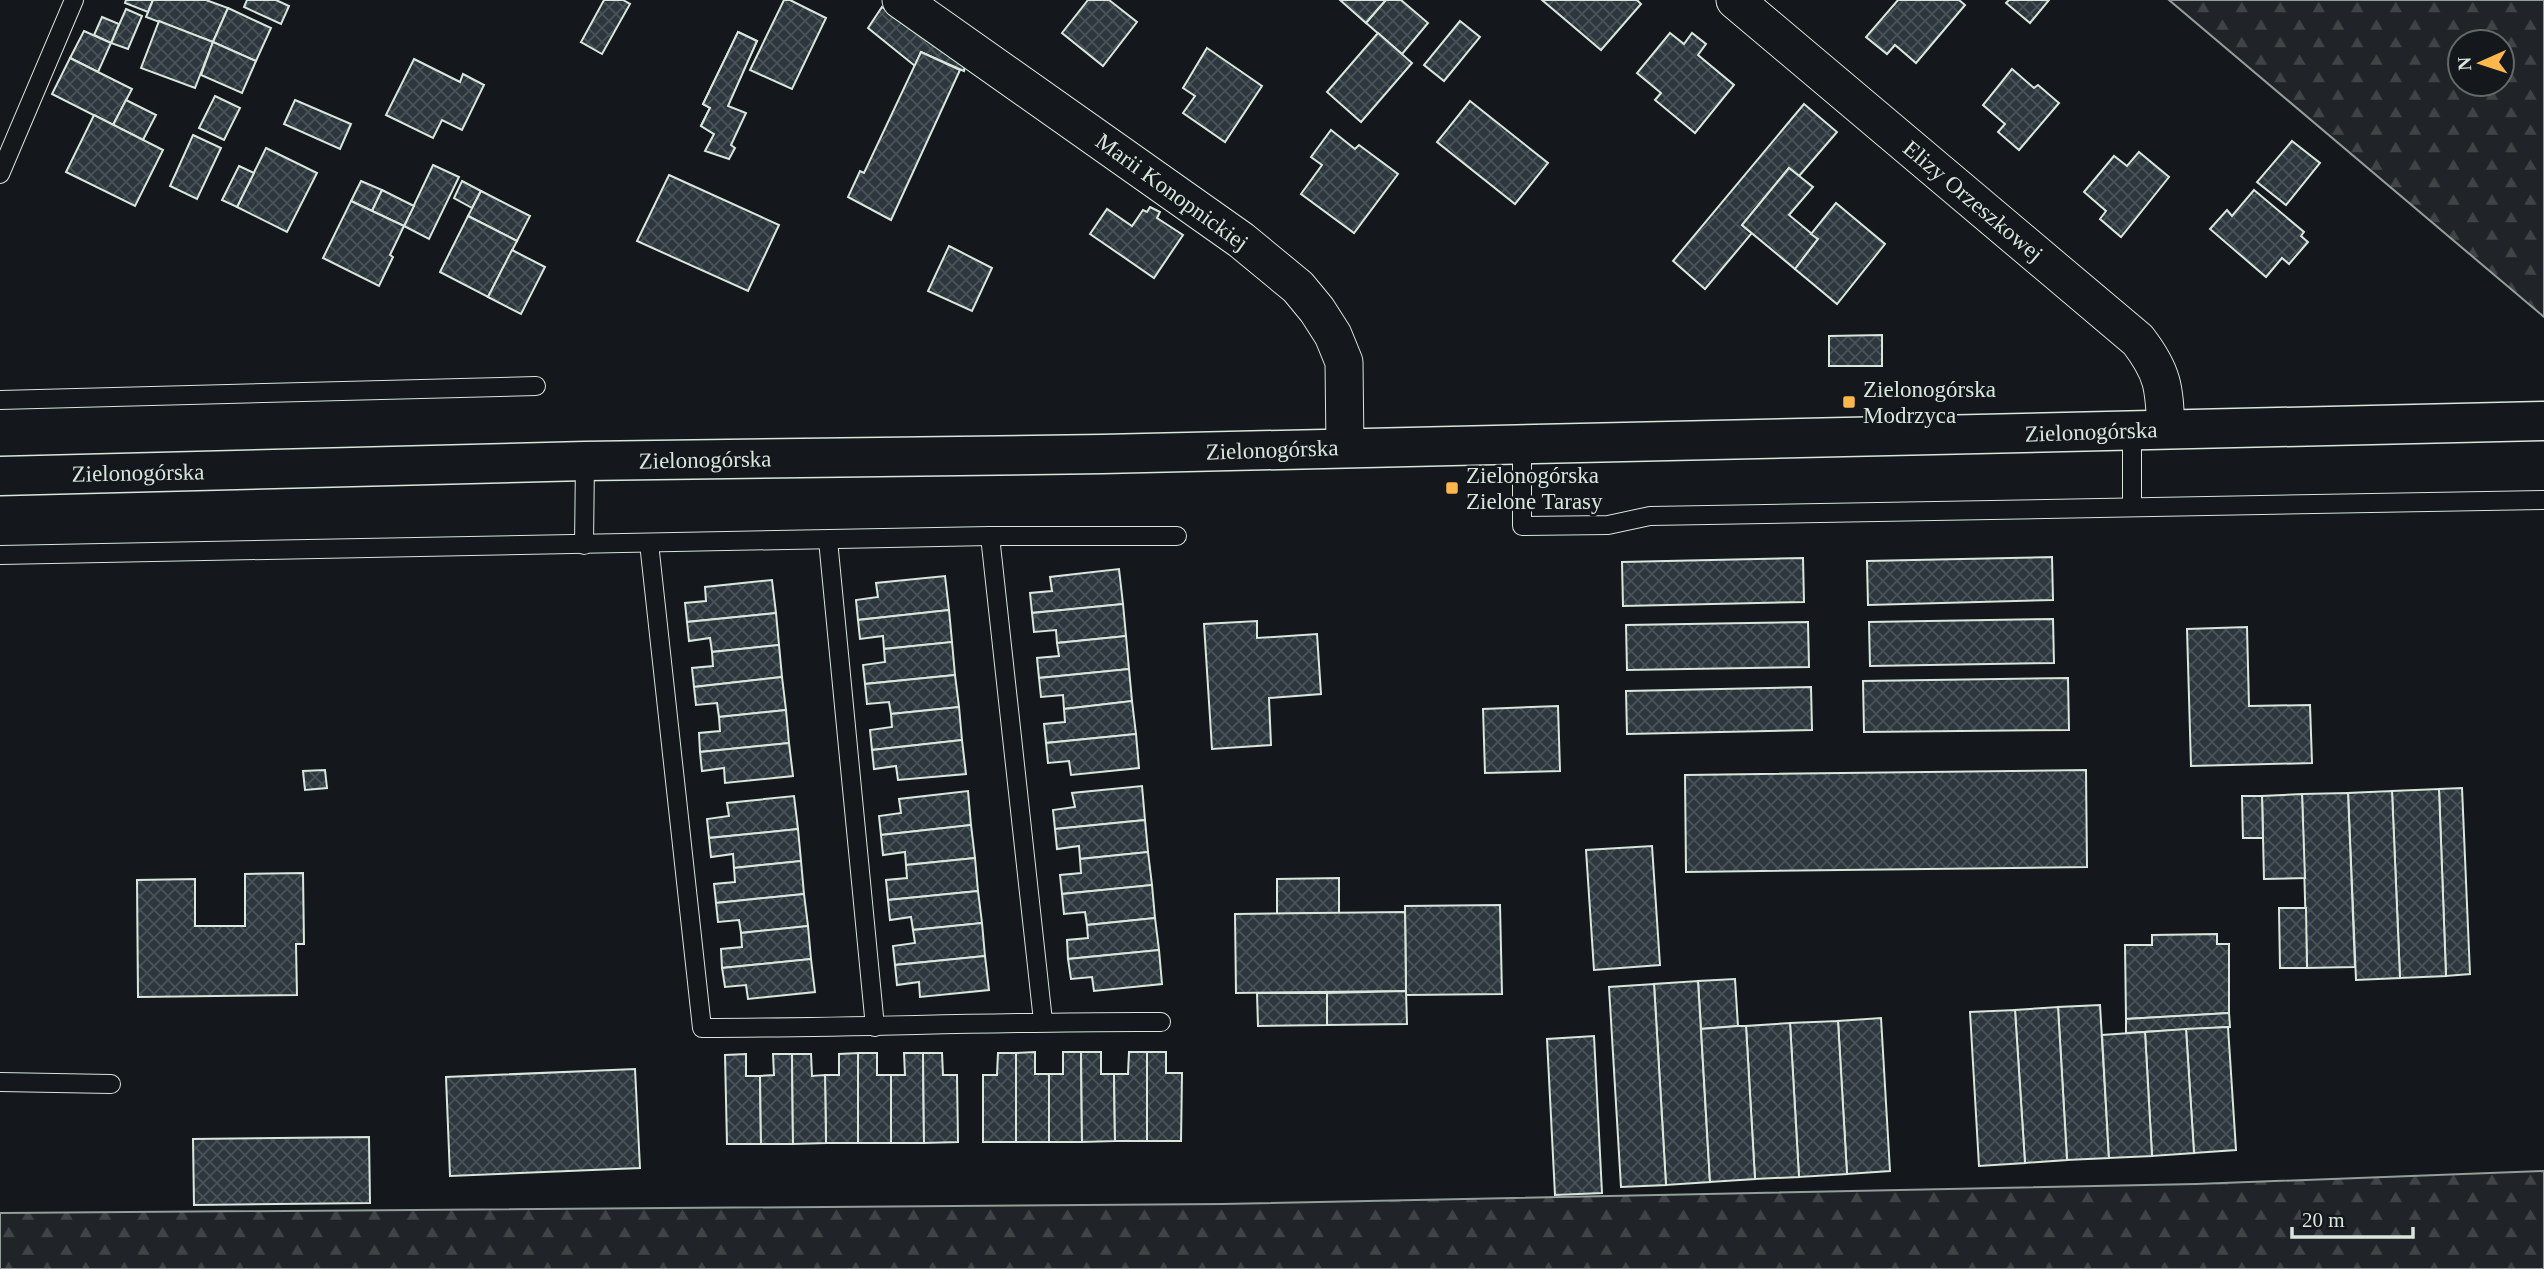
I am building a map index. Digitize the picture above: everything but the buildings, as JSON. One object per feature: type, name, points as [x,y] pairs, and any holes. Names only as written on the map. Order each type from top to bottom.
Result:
[{"type":"street","name":"Marii Konopnickiej","points":[[901,0],[1241,240],[1298,287],[1333,335],[1344,362],[1345,448]]},
{"type":"street","name":"Elizy Orzeszkowej","points":[[1735,0],[2138,340],[2155,362],[2164,391],[2149,429]]},
{"type":"street","name":"Zielonogórska","points":[[0,476],[585,461],[1102,454],[2054,434],[2149,429],[2544,421]]},
{"type":"lane","points":[[0,174],[74,0]]},
{"type":"lane","points":[[0,400],[536,386]]},
{"type":"lane","points":[[2132,507],[2149,429]]},
{"type":"lane","points":[[1521,444],[1522,526],[1608,525],[1650,516],[2544,500]]},
{"type":"lane","points":[[584,545],[585,461]]},
{"type":"lane","points":[[0,555],[990,536],[1177,536]]},
{"type":"lane","points":[[990,536],[1042,1021]]},
{"type":"lane","points":[[828,540],[875,1027]]},
{"type":"lane","points":[[649,543],[702,1028],[875,1027],[1042,1021],[1161,1022]]},
{"type":"lane","points":[[0,1082],[111,1084]]},
{"type":"green space","points":[[2169,0],[2544,0],[2544,317]]},
{"type":"green space","points":[[2544,1171],[2544,1269],[0,1269],[0,1213],[1222,1204],[2196,1184]]},
{"type":"place","name":"Zielonogórska Modrzyca","points":[[1849,402]]},
{"type":"place","name":"Zielonogórska Zielone Tarasy","points":[[1452,488]]}]
